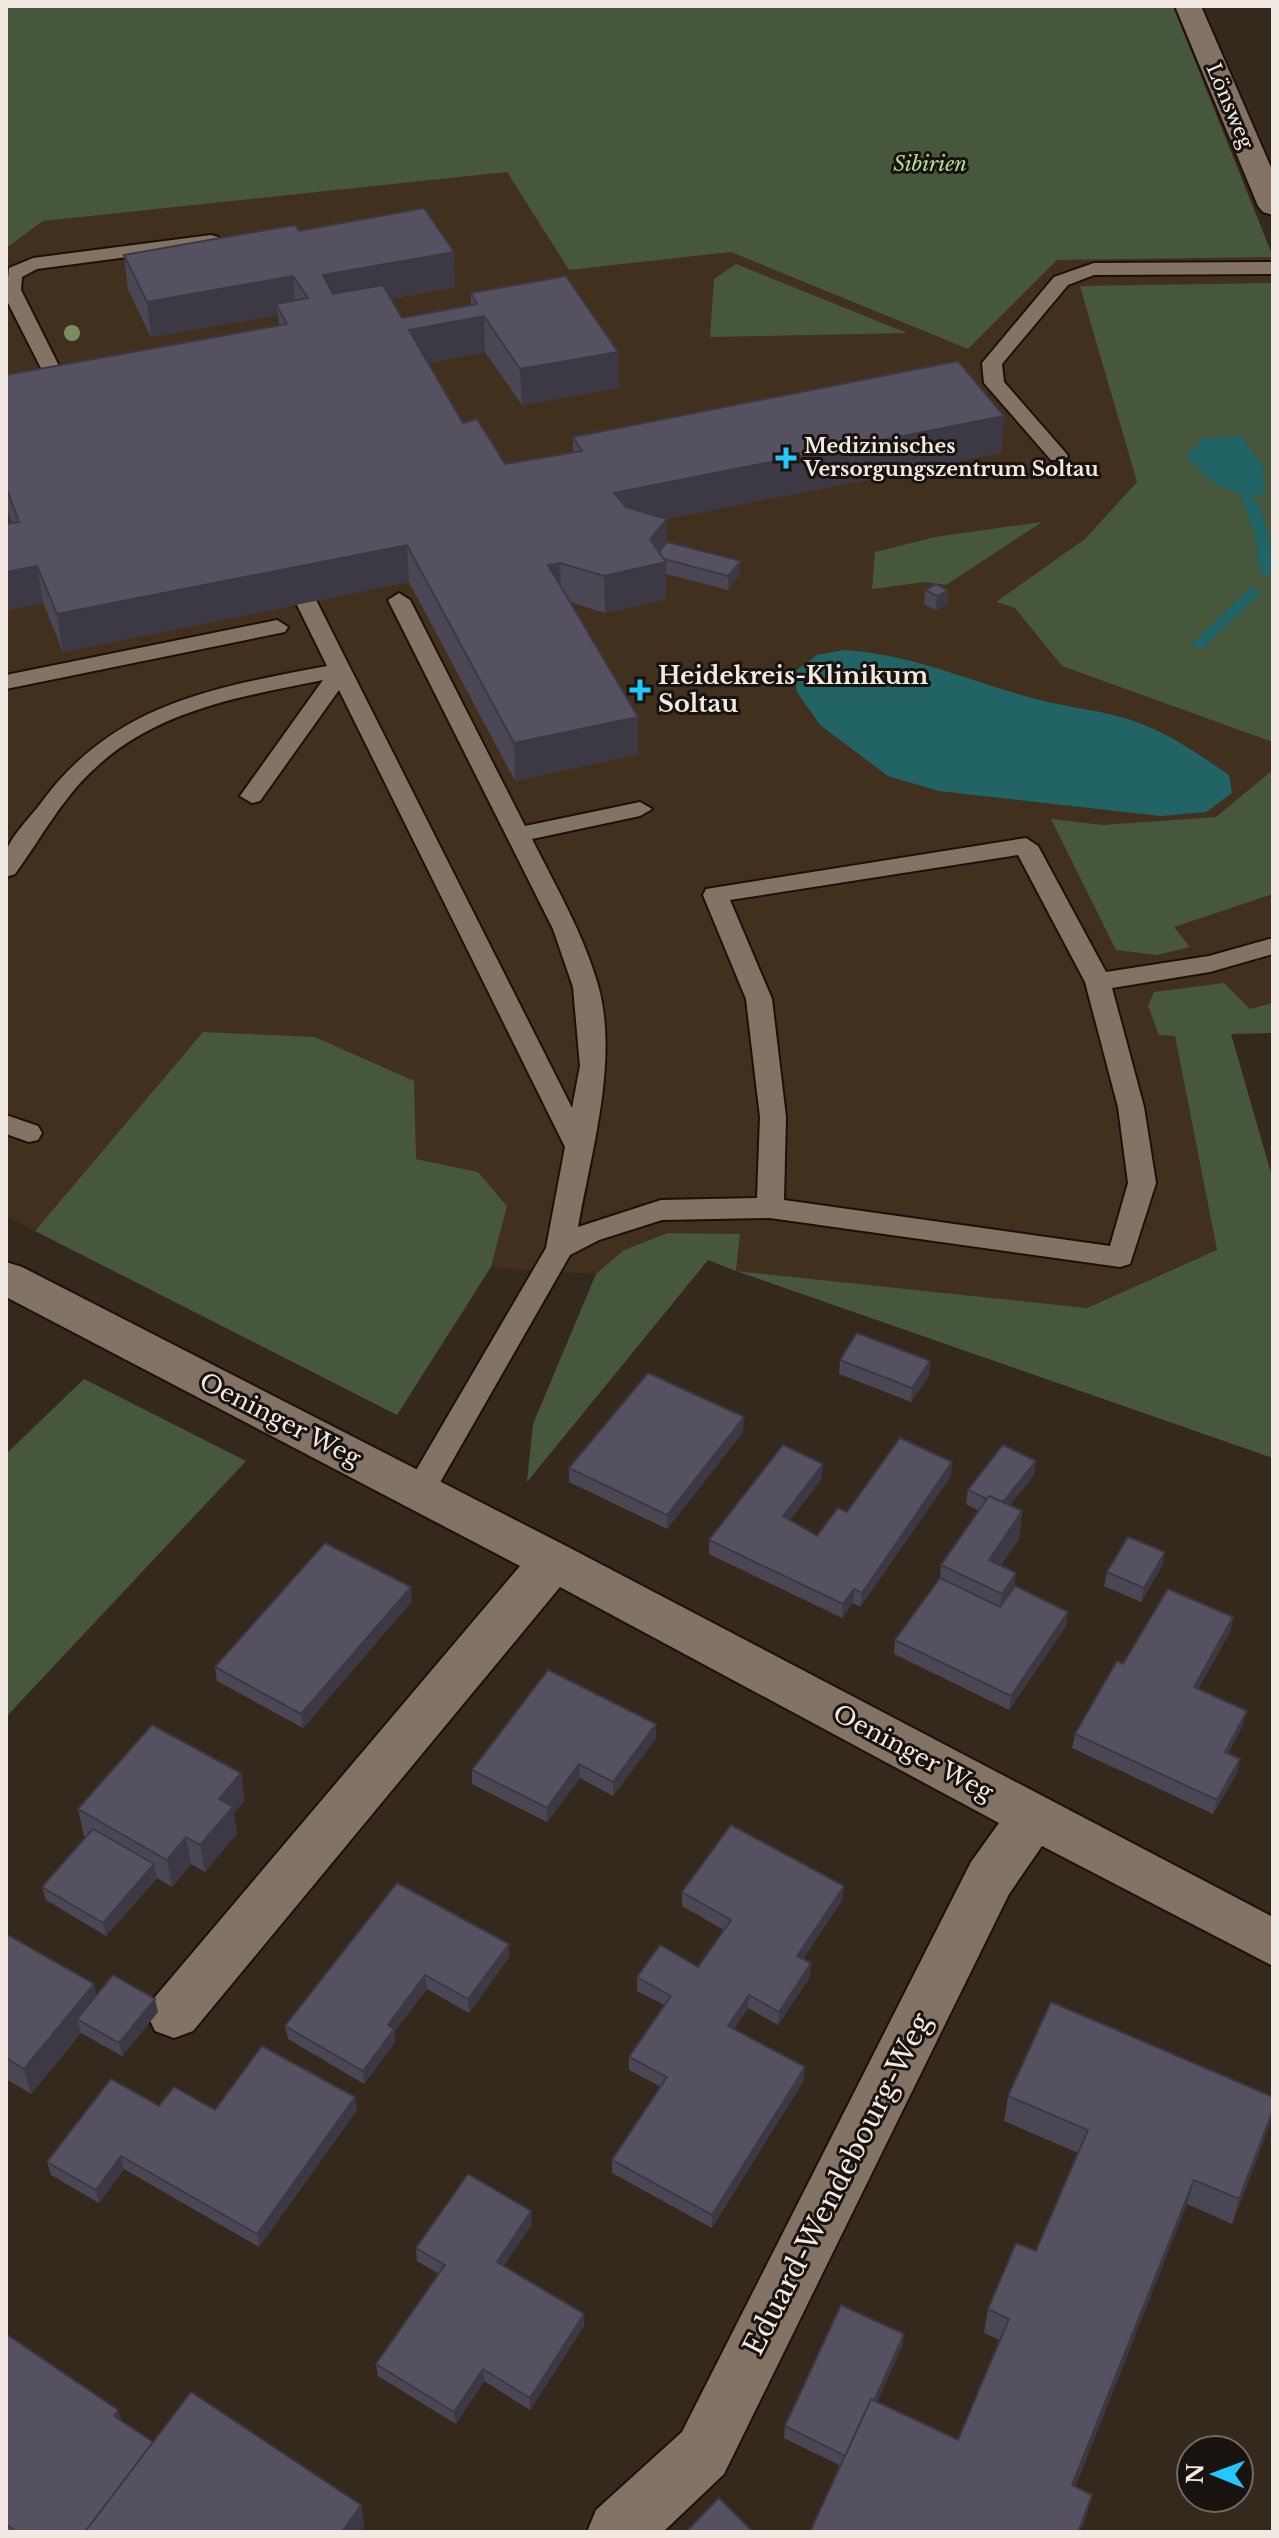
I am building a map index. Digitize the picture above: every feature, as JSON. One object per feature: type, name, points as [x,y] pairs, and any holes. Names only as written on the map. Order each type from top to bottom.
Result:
[{"type":"street","name":"Lönsweg","points":[[1188,6],[1273,206]]},
{"type":"street","name":"Oeninger Weg","points":[[6,1278],[553,1561],[1273,1943]]},
{"type":"street","points":[[174,2014],[553,1561]]},
{"type":"street","name":"Eduard-Wendebourg-Weg","points":[[618,2532],[703,2453],[990,1878],[1033,1817]]},
{"type":"lane","points":[[30,380],[61,375],[11,290],[10,280],[15,271],[33,264],[231,239]]},
{"type":"lane","points":[[1058,456],[994,383],[992,363],[1061,281],[1094,269],[1273,268]]},
{"type":"lane","points":[[399,600],[565,929],[586,987],[593,1066],[560,1248],[419,1492]]},
{"type":"lane","points":[[308,605],[579,1149]]},
{"type":"lane","points":[[6,682],[277,627]]},
{"type":"lane","points":[[252,796],[342,670]]},
{"type":"lane","points":[[6,869],[81,768],[120,735],[159,713],[199,698],[342,670]]},
{"type":"lane","points":[[518,835],[640,809]]},
{"type":"lane","points":[[560,1248],[589,1233],[661,1210],[770,1208],[1120,1257],[1142,1183],[1131,1107],[1098,982],[1026,846],[715,895],[759,999],[773,1117],[770,1208]]},
{"type":"lane","points":[[1098,982],[1210,964],[1273,946]]},
{"type":"shaded area","name":"Heidekreis-Klinikum Soltau","points":[[507,172],[570,270],[731,252],[968,349],[1057,260],[1273,257],[1273,1033],[1175,1036],[1217,1250],[1087,1308],[736,1271],[740,1234],[668,1233],[624,1250],[596,1274],[491,1267],[507,1205],[478,1172],[416,1159],[315,1037],[203,1032],[35,1231],[6,1216],[6,248],[42,221]]},
{"type":"green space","name":"Sibirien","points":[[6,6],[1173,6],[1273,257],[1057,260],[968,349],[731,252],[569,270],[507,172],[43,221],[6,248]]},
{"type":"green space","points":[[736,264],[907,333],[710,337],[714,279]]},
{"type":"green space","points":[[1273,283],[1273,742],[1062,666],[1015,608],[996,602],[1085,539],[1137,482],[1080,286]]},
{"type":"green space","points":[[1042,522],[946,585],[925,582],[872,589],[875,552],[935,537]]},
{"type":"green space","points":[[1273,770],[1273,894],[1174,927],[1190,947],[1157,955],[1116,950],[1051,819],[1103,825],[1216,817]]},
{"type":"green space","points":[[1224,983],[1250,1009],[1273,1003],[1273,1033],[1231,1034],[1273,1180],[1273,1458],[736,1271],[1087,1308],[1217,1250],[1175,1036],[1159,1035],[1148,1006],[1154,992]]},
{"type":"green space","points":[[203,1032],[315,1037],[414,1081],[416,1159],[478,1172],[507,1206],[491,1267],[397,1415],[35,1231]]},
{"type":"green space","points":[[668,1233],[740,1234],[736,1271],[708,1260],[527,1482],[533,1424],[596,1274],[624,1250]]},
{"type":"green space","points":[[84,1379],[246,1461],[6,1717],[6,1454]]},
{"type":"water","points":[[1241,436],[1263,466],[1265,495],[1240,493],[1221,486],[1186,457],[1204,438]]},
{"type":"water","points":[[844,650],[916,662],[1032,698],[1139,723],[1175,740],[1229,775],[1232,793],[1206,812],[1161,816],[939,791],[888,776],[820,725],[797,692],[794,672],[817,655]]},
{"type":"building","points":[[424,208],[454,252],[323,275],[333,294],[383,285],[402,318],[477,304],[471,293],[566,276],[618,352],[520,369],[484,316],[409,330],[463,423],[477,419],[505,464],[582,451],[573,437],[958,361],[1004,416],[614,493],[626,507],[667,519],[650,539],[666,562],[604,576],[560,563],[548,565],[638,717],[514,743],[407,545],[57,614],[37,566],[6,572],[6,524],[19,522],[6,487],[6,375],[287,324],[276,304],[308,298],[293,276],[147,302],[124,255],[295,225],[299,231]]},
{"type":"building","points":[[667,542],[741,561],[728,576],[664,559],[659,552]]},
{"type":"building","points":[[936,584],[948,591],[937,596],[925,590]]},
{"type":"building","points":[[857,1333],[930,1361],[912,1388],[840,1360]]},
{"type":"building","points":[[648,1373],[744,1417],[667,1515],[569,1468]]},
{"type":"building","points":[[900,1438],[952,1462],[862,1593],[854,1589],[843,1604],[709,1540],[783,1445],[823,1464],[783,1516],[817,1536],[838,1508],[847,1512]]},
{"type":"building","points":[[1003,1445],[1036,1461],[1003,1502],[968,1490]]},
{"type":"building","points":[[989,1496],[1022,1511],[989,1560],[1016,1573],[1002,1594],[941,1565]]},
{"type":"building","points":[[1128,1537],[1165,1552],[1144,1588],[1107,1572]]},
{"type":"building","points":[[325,1543],[411,1587],[301,1714],[215,1667]]},
{"type":"building","points":[[940,1578],[1000,1607],[1015,1586],[1068,1612],[1011,1696],[895,1640]]},
{"type":"building","points":[[1168,1589],[1233,1617],[1194,1687],[1247,1711],[1225,1752],[1240,1759],[1217,1800],[1075,1734],[1117,1661],[1123,1664]]},
{"type":"building","points":[[548,1670],[656,1724],[613,1782],[579,1764],[547,1808],[472,1770]]},
{"type":"building","points":[[152,1725],[241,1773],[219,1799],[233,1807],[200,1845],[186,1837],[167,1860],[78,1809]]},
{"type":"building","points":[[731,1825],[844,1886],[797,1956],[811,1963],[779,2012],[749,1995],[728,2026],[805,2067],[712,2215],[612,2160],[667,2077],[629,2057],[671,1996],[637,1977],[660,1945],[698,1967],[731,1920],[682,1892]]},
{"type":"building","points":[[93,1829],[154,1864],[103,1923],[42,1887]]},
{"type":"building","points":[[397,1883],[509,1944],[468,1999],[425,1975],[388,2025],[394,2029],[363,2071],[285,2026]]},
{"type":"building","points":[[6,1934],[94,1984],[24,2069],[6,2058]]},
{"type":"building","points":[[113,1975],[155,1999],[119,2043],[77,2019]]},
{"type":"building","points":[[1051,2002],[1273,2097],[1273,2110],[1239,2199],[1194,2180],[1072,2485],[1092,2495],[1078,2532],[810,2532],[871,2399],[958,2440],[1009,2319],[988,2309],[1016,2243],[1036,2251],[1088,2130],[1008,2096]]},
{"type":"building","points":[[262,2046],[355,2097],[257,2234],[121,2156],[96,2190],[47,2162],[111,2079],[159,2106],[174,2087],[215,2110]]},
{"type":"building","points":[[468,2174],[531,2211],[497,2262],[584,2314],[530,2398],[483,2369],[454,2412],[376,2364],[445,2265],[416,2248]]},
{"type":"building","points":[[841,2305],[904,2334],[845,2456],[785,2426]]},
{"type":"building","points":[[6,2334],[118,2410],[114,2416],[153,2442],[85,2532],[17,2532],[6,2524]]},
{"type":"building","points":[[191,2392],[361,2505],[342,2532],[85,2532]]},
{"type":"building","points":[[719,2498],[753,2532],[686,2532]]},
{"type":"waterway","points":[[1247,495],[1262,535],[1267,572]]},
{"type":"waterway","points":[[1198,645],[1254,592]]},
{"type":"place","name":"Medizinisches Versorgungszentrum Soltau","points":[[786,458]]},
{"type":"place","name":"Heidekreis-Klinikum Soltau","points":[[640,690]]}]
